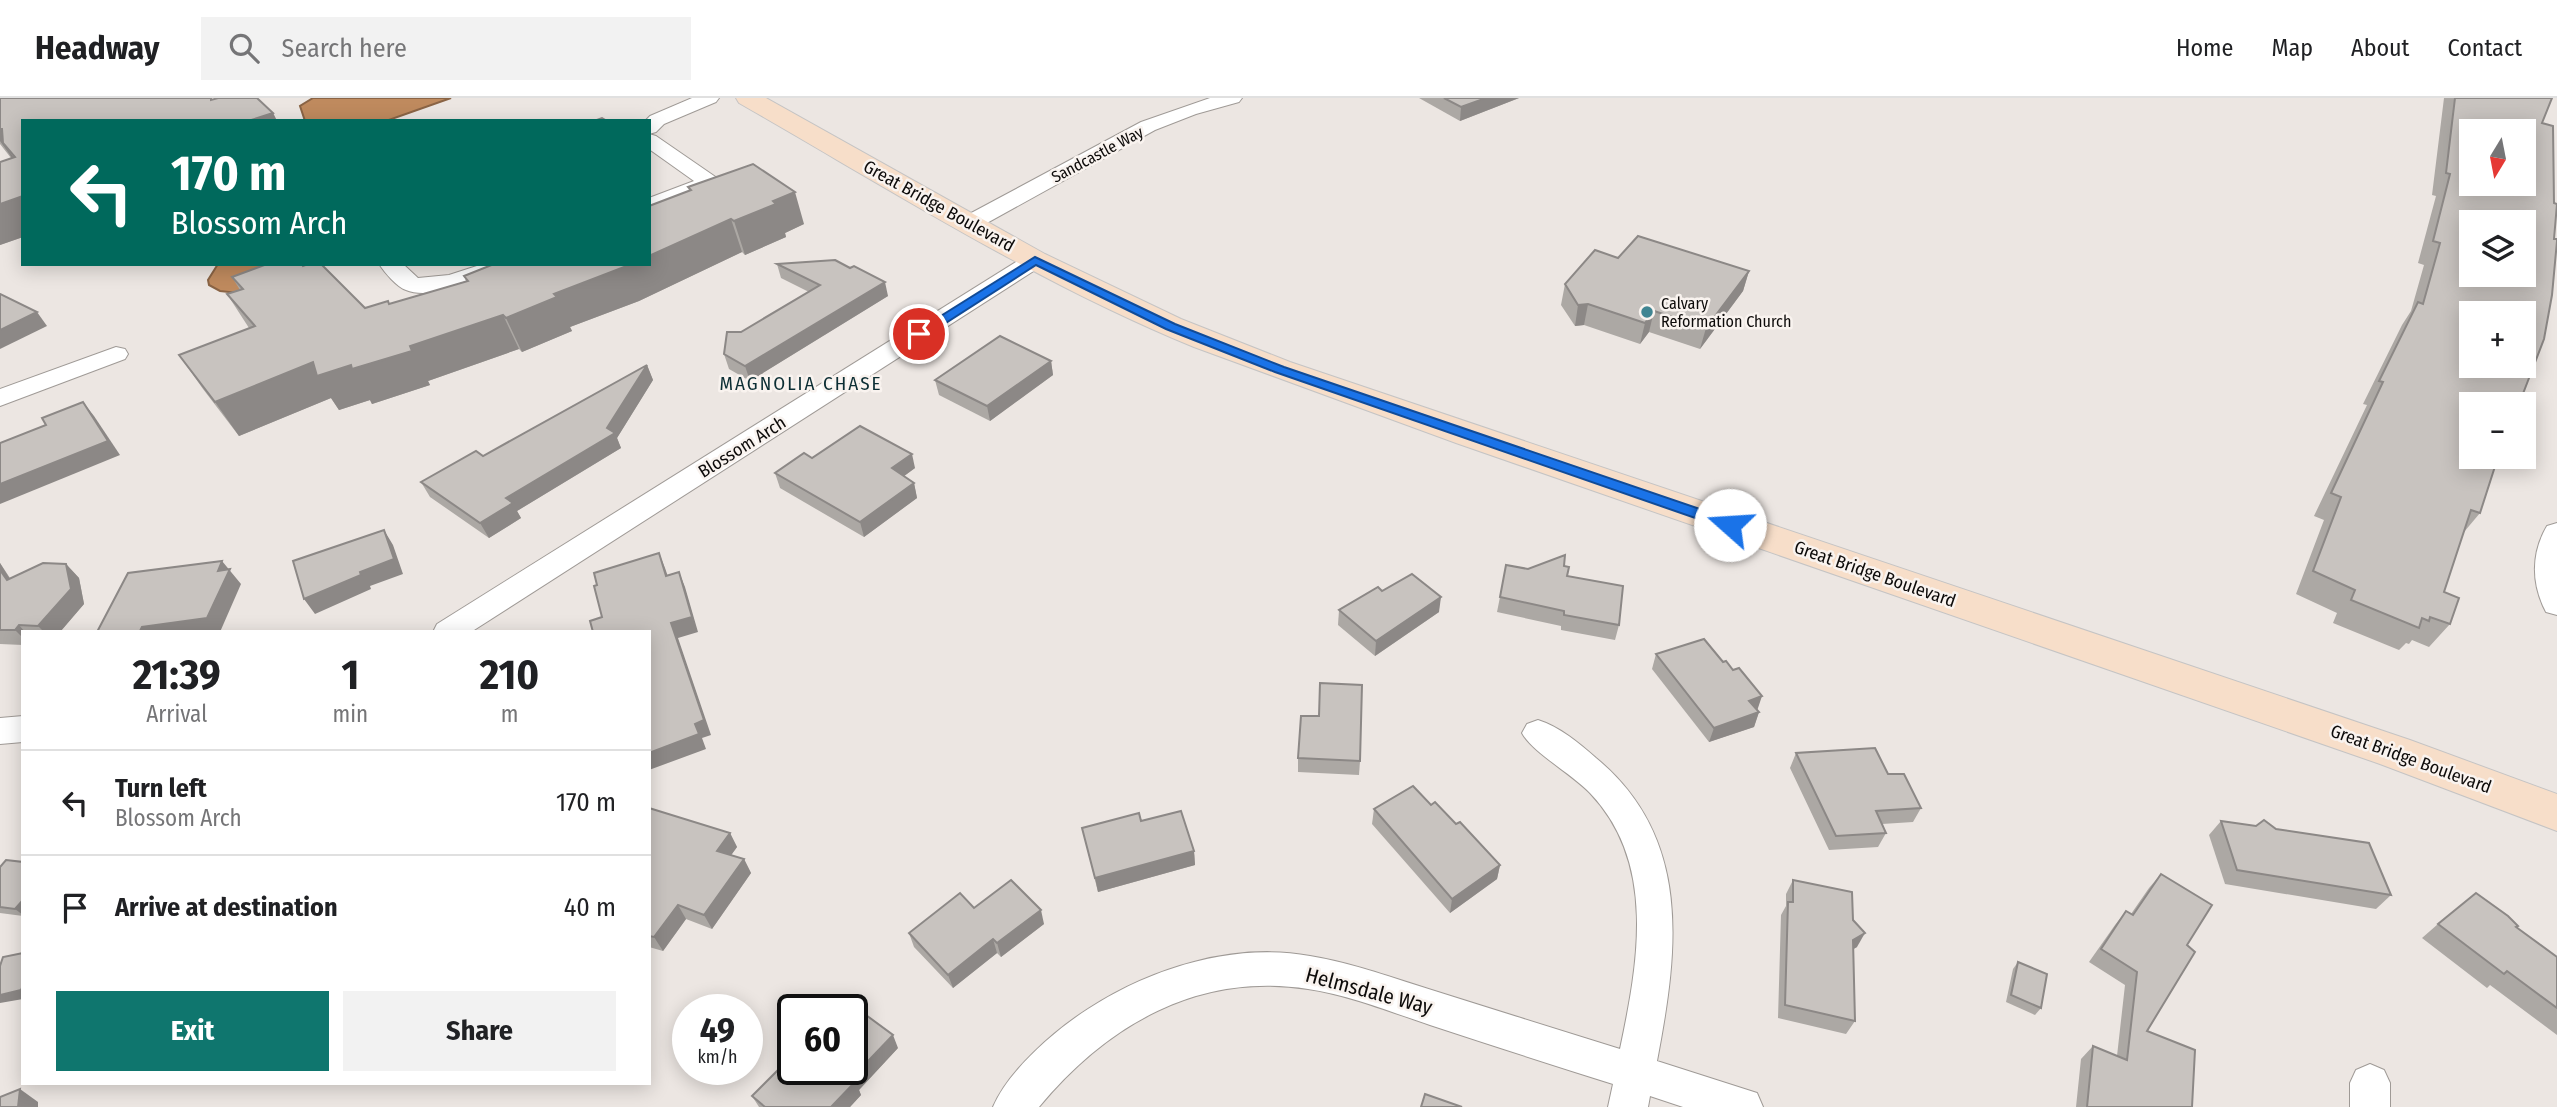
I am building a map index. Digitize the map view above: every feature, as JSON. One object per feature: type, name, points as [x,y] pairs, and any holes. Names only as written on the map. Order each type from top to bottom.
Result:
[{"type":"main road","name":"Great Bridge Boulevard","points":[[748,98],[968,224],[1170,326],[1279,369],[2395,752],[2557,813]]},
{"type":"street","points":[[651,126],[657,120],[709,98]]},
{"type":"street","name":"Sandcastle Way","points":[[968,224],[1148,126],[1189,110],[1232,98]]},
{"type":"street","points":[[651,142],[709,182],[651,205]]},
{"type":"street","name":"Blossom Arch","points":[[454,630],[1035,260]]},
{"type":"street","points":[[392,266],[412,285],[441,285],[457,283],[498,266]]},
{"type":"street","points":[[0,398],[116,354]]},
{"type":"street","points":[[2557,533],[2547,570],[2557,604]]},
{"type":"street","points":[[0,731],[21,729]]},
{"type":"street","points":[[1538,733],[1580,762],[1617,801],[1634,828],[1654,877],[1658,904],[1656,951],[1631,1090]]},
{"type":"street","name":"Helmsdale Way","points":[[1013,1107],[1064,1051],[1112,1015],[1161,990],[1188,981],[1241,971],[1306,972],[1359,985],[1631,1090],[1743,1107]]},
{"type":"shaded area","points":[[313,98],[451,98],[392,119],[304,119],[300,106]]},
{"type":"shaded area","points":[[217,266],[297,266],[238,293],[220,291],[209,285],[208,280]]},
{"type":"building","points":[[0,98],[257,98],[273,113],[254,119],[21,119],[21,197],[0,204],[0,162],[15,157],[3,143]]},
{"type":"building","points":[[1444,98],[1486,98],[1461,107]]},
{"type":"building","points":[[2455,98],[2552,98],[2542,123],[2553,126],[2554,203],[2557,204],[2554,239],[2557,241],[2552,295],[2544,339],[2536,360],[2536,301],[2459,301],[2459,378],[2529,378],[2524,392],[2459,392],[2459,469],[2494,469],[2480,513],[2471,510],[2444,592],[2459,598],[2450,624],[2430,617],[2429,621],[2422,618],[2419,628],[2351,600],[2355,590],[2313,571],[2341,497],[2331,493],[2383,382],[2379,381],[2418,302],[2423,304],[2440,243],[2433,241],[2450,174],[2446,173]]},
{"type":"building","points":[[753,164],[795,192],[773,201],[776,204],[734,221],[731,219],[651,255],[651,205],[691,190],[688,187]]},
{"type":"building","name":"Calvary Reformation Church","points":[[1638,236],[1749,271],[1706,328],[1654,311],[1645,323],[1588,304],[1578,305],[1565,284],[1595,250],[1618,258]]},
{"type":"building","points":[[835,260],[850,268],[854,266],[885,282],[745,366],[724,354],[727,332],[741,332],[820,285],[777,264]]},
{"type":"building","points":[[262,266],[323,266],[365,308],[388,301],[389,304],[468,281],[464,276],[489,266],[627,266],[554,294],[557,297],[506,318],[503,315],[410,346],[412,351],[352,369],[351,365],[317,376],[313,362],[215,402],[179,355],[255,326],[227,294],[243,289],[232,277]]},
{"type":"building","points":[[0,294],[37,312],[0,330]]},
{"type":"building","points":[[1000,336],[1051,361],[987,406],[935,380]]},
{"type":"building","points":[[647,365],[607,428],[615,433],[506,498],[513,503],[480,523],[421,482],[476,451],[483,456]]},
{"type":"building","points":[[83,402],[108,441],[0,484],[0,443],[46,425],[42,418]]},
{"type":"building","points":[[860,426],[912,454],[892,468],[914,483],[860,522],[775,473],[804,453],[812,458]]},
{"type":"building","points":[[384,530],[394,559],[304,599],[293,561]]},
{"type":"building","points":[[659,553],[666,576],[679,572],[692,617],[671,623],[704,720],[695,724],[699,734],[651,752],[651,630],[592,630],[590,621],[602,617],[594,586],[597,585],[594,573]]},
{"type":"building","points":[[1565,555],[1564,566],[1569,567],[1567,576],[1623,586],[1619,625],[1564,615],[1564,611],[1500,597],[1506,565],[1528,569]]},
{"type":"building","points":[[222,561],[218,571],[230,569],[207,618],[142,627],[140,630],[98,630],[128,573]]},
{"type":"building","points":[[43,563],[66,564],[71,589],[38,626],[19,625],[15,630],[0,630],[0,570],[7,580]]},
{"type":"building","points":[[1412,574],[1441,597],[1376,641],[1339,610],[1378,587],[1382,591]]},
{"type":"building","points":[[1704,639],[1723,662],[1726,661],[1733,670],[1739,668],[1762,696],[1749,701],[1759,712],[1714,728],[1656,654]]},
{"type":"building","points":[[1320,683],[1362,685],[1360,761],[1298,758],[1301,716],[1319,716]]},
{"type":"building","points":[[1875,748],[1888,774],[1904,774],[1921,808],[1876,811],[1886,833],[1836,836],[1796,753]]},
{"type":"building","points":[[1413,786],[1431,805],[1435,802],[1456,824],[1460,822],[1500,865],[1452,899],[1374,809]]},
{"type":"building","points":[[651,809],[730,833],[717,851],[744,859],[704,915],[678,905],[654,937],[651,936]]},
{"type":"building","points":[[1181,811],[1194,851],[1095,878],[1082,828],[1139,813],[1141,821]]},
{"type":"building","points":[[2264,820],[2276,829],[2369,843],[2391,895],[2237,870],[2221,821],[2256,826]]},
{"type":"building","points":[[6,860],[21,862],[21,902],[15,909],[0,907],[0,867]]},
{"type":"building","points":[[2161,874],[2212,905],[2187,945],[2195,952],[2147,1031],[2195,1050],[2192,1107],[2087,1107],[2093,1046],[2127,1060],[2137,972],[2101,949],[2126,911],[2133,915]]},
{"type":"building","points":[[1011,880],[1041,910],[997,943],[993,939],[948,975],[909,933],[960,893],[974,908]]},
{"type":"building","points":[[1793,880],[1852,892],[1853,920],[1865,933],[1853,940],[1855,1021],[1785,1005],[1788,902],[1793,902]]},
{"type":"building","points":[[2476,893],[2557,957],[2557,1008],[2507,971],[2504,974],[2438,924]]},
{"type":"building","points":[[21,953],[21,990],[0,995],[0,966],[3,957]]},
{"type":"building","points":[[2018,962],[2047,974],[2041,1008],[2011,995]]},
{"type":"building","points":[[868,1017],[893,1035],[868,1061]]},
{"type":"building","points":[[777,1071],[777,1085],[852,1085],[831,1107],[765,1107],[752,1096]]},
{"type":"building","points":[[20,1089],[18,1107],[0,1107],[0,1097]]},
{"type":"building","points":[[1425,1094],[1462,1107],[1421,1107]]},
{"type":"place","name":"Calvary Reformation Church","points":[[1647,312]]},
{"type":"district","name":"MAGNOLIA CHASE","points":[[801,383]]},
{"type":"route","points":[[919,334],[1035,260],[1170,326],[1279,369],[1730,525]]}]
